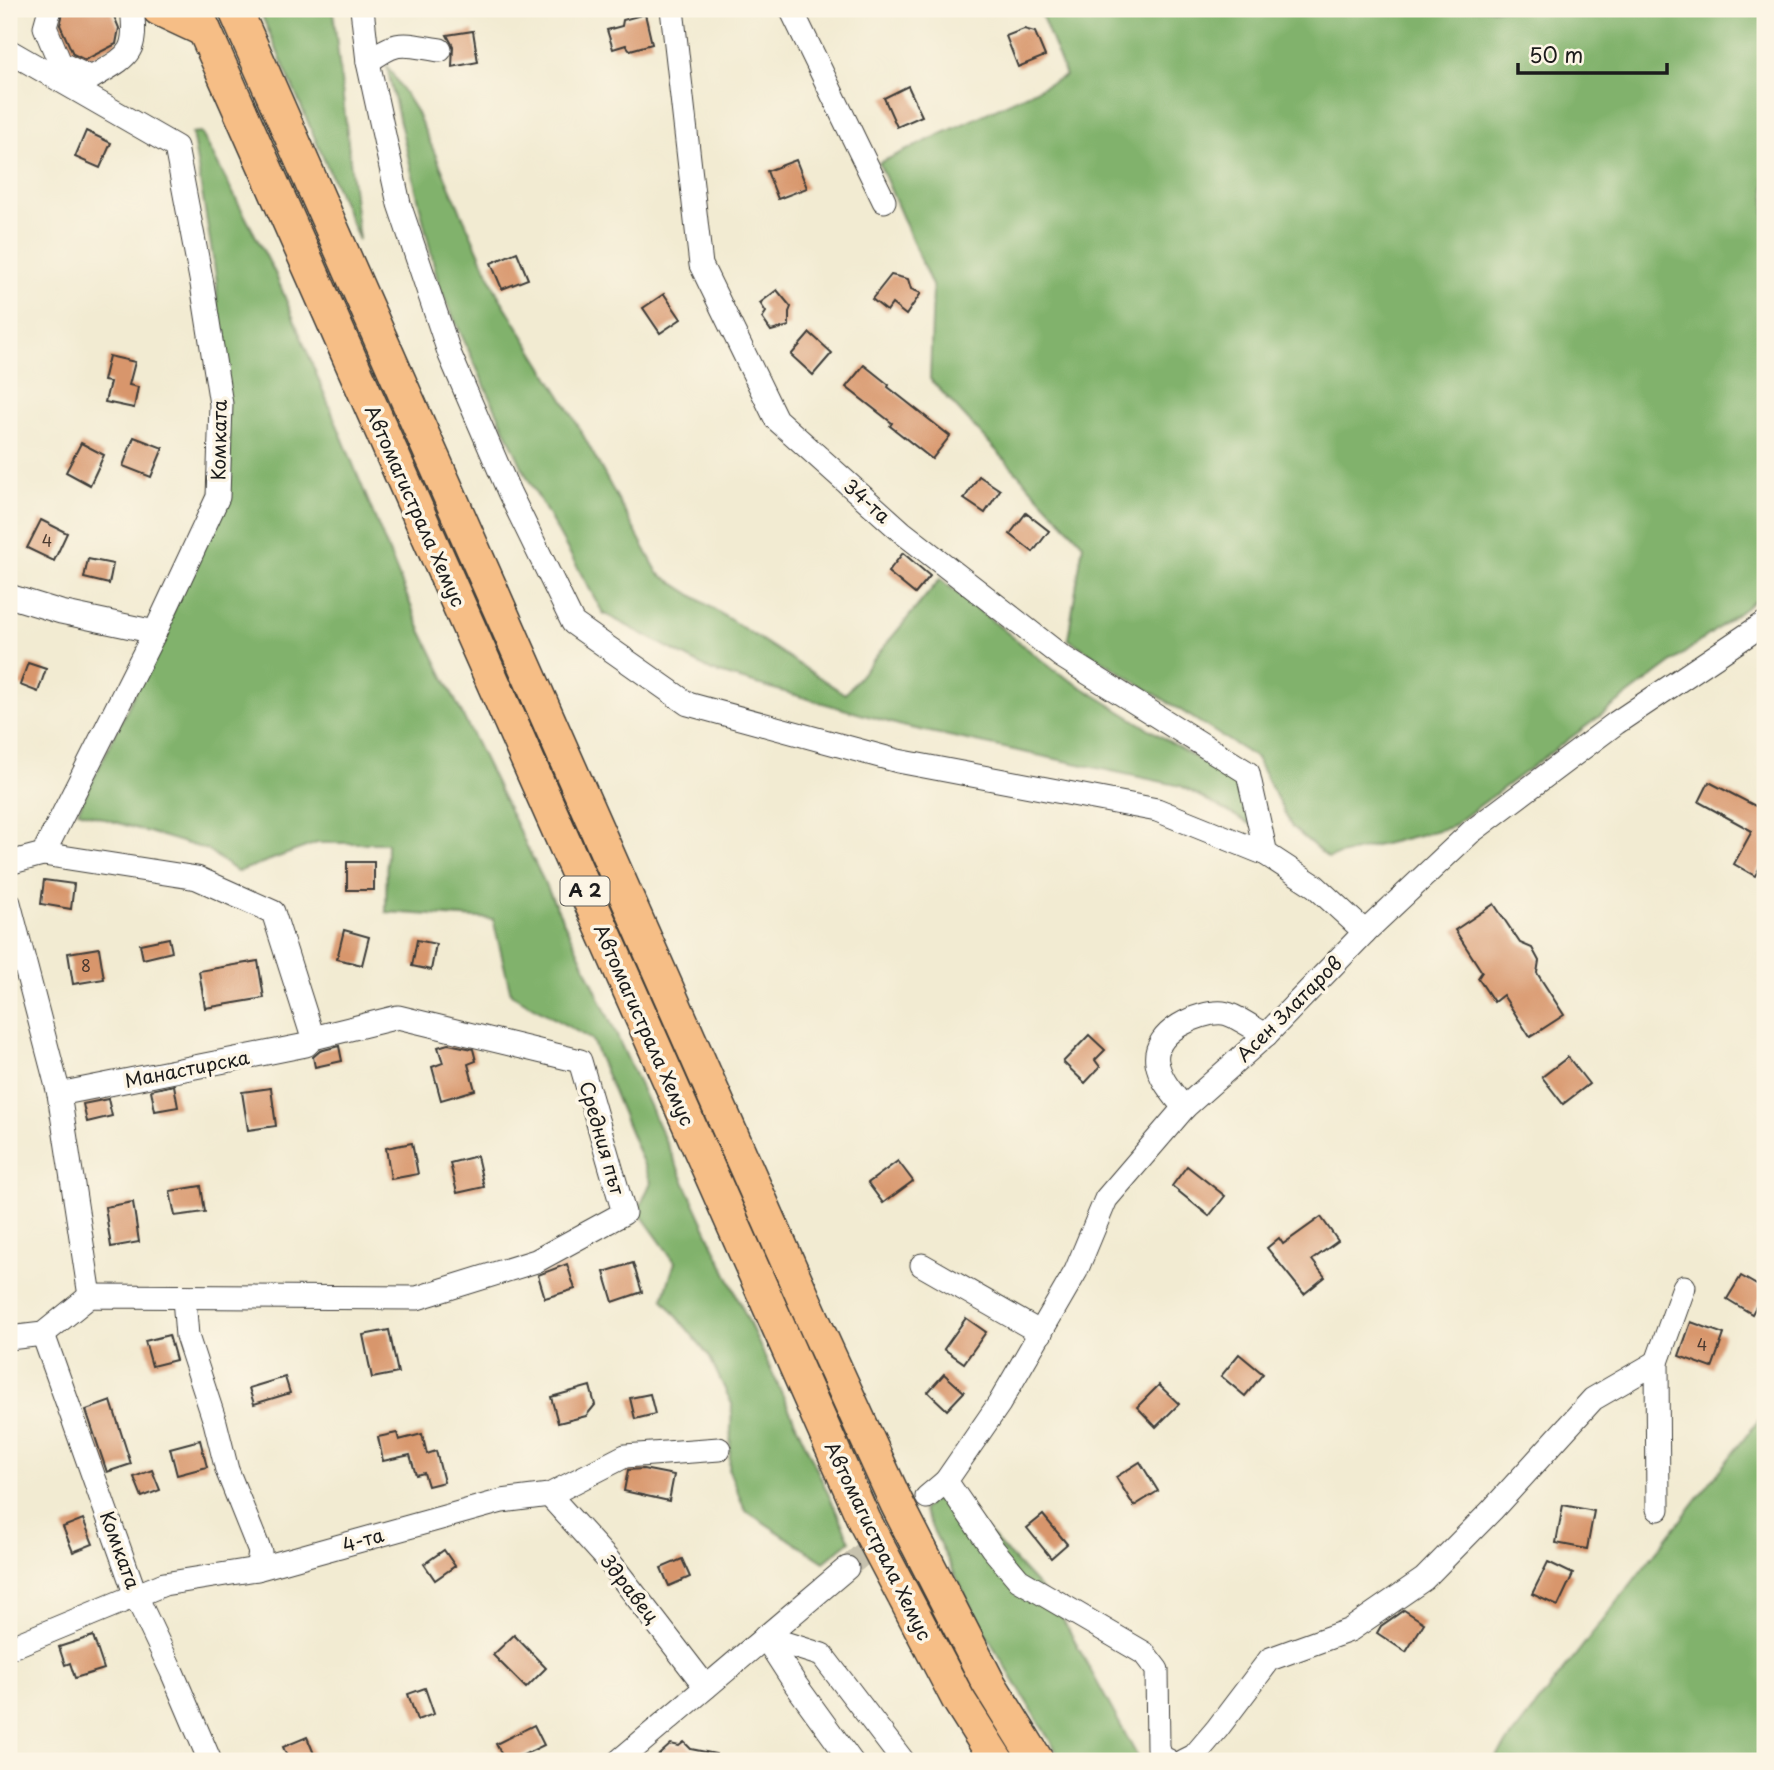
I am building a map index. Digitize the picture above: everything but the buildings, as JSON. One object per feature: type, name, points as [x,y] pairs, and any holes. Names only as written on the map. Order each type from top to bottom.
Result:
[{"type":"highway","points":[[159,9],[200,19]]},
{"type":"highway","name":"Автомагистрала Хемус","points":[[235,9],[897,1504],[982,1671],[1037,1761]]},
{"type":"highway","name":"Автомагистрала Хемус","points":[[200,19],[864,1520],[958,1699],[997,1761]]},
{"type":"street","points":[[50,9],[44,27],[60,63],[87,86],[129,54],[135,40],[132,9]]},
{"type":"street","points":[[362,9],[368,62],[399,204],[450,355],[509,492],[573,623],[688,704],[898,761],[1157,810],[1266,854],[1315,886],[1365,932]]},
{"type":"street","name":"34-та","points":[[672,9],[701,265],[775,419],[902,532],[1061,656],[1248,773],[1266,854]]},
{"type":"street","points":[[791,9],[884,201]]},
{"type":"street","points":[[368,62],[385,49],[399,44],[440,50]]},
{"type":"street","name":"Комката","points":[[9,51],[87,86],[176,147],[221,404],[218,497],[155,632],[43,854]]},
{"type":"street","points":[[9,596],[61,612],[155,632]]},
{"type":"street","name":"Асен Златаров","points":[[927,1496],[946,1481],[999,1404],[1076,1271],[1106,1199],[1184,1108],[1266,1035],[1365,932],[1471,832],[1616,723],[1765,623]]},
{"type":"street","points":[[9,863],[43,854],[197,878],[273,912],[313,1038]]},
{"type":"street","points":[[9,903],[59,1094],[90,1296],[43,1334],[9,1338]]},
{"type":"street","points":[[1184,1108],[1163,1080],[1156,1058],[1164,1039],[1181,1023],[1205,1015],[1226,1013],[1266,1035]]},
{"type":"street","name":"Средния път","points":[[90,1296],[416,1298],[536,1261],[624,1213],[580,1061],[398,1017],[313,1038]]},
{"type":"street","name":"Манастирска","points":[[59,1094],[306,1045],[313,1038]]},
{"type":"street","points":[[922,1265],[1041,1334]]},
{"type":"street","points":[[1658,1510],[1657,1362],[1684,1287]]},
{"type":"street","points":[[184,1298],[187,1336],[228,1470],[260,1552],[257,1569]]},
{"type":"street","name":"Комката","points":[[43,1334],[136,1596],[210,1761]]},
{"type":"street","points":[[1184,1761],[1194,1756],[1217,1729],[1270,1659],[1350,1630],[1424,1579],[1492,1510],[1593,1399],[1657,1362]]},
{"type":"street","name":"4-та","points":[[9,1648],[164,1584],[257,1569],[502,1501],[549,1495],[625,1456],[719,1449]]},
{"type":"street","points":[[946,1481],[992,1548],[1019,1580],[1144,1653],[1157,1670],[1158,1748],[1161,1757],[1169,1761]]},
{"type":"street","name":"Здравец","points":[[549,1495],[609,1561],[706,1687]]},
{"type":"street","points":[[620,1761],[846,1568]]},
{"type":"street","points":[[765,1637],[851,1761]]},
{"type":"street","points":[[765,1637],[822,1655],[904,1761]]},
{"type":"green space","points":[[259,9],[333,9],[359,240]]},
{"type":"green space","points":[[1039,9],[1765,9],[1765,593],[1451,827],[1328,858],[1292,827],[1256,758],[1068,639],[1083,544],[930,379],[933,288],[879,163],[1066,76]]},
{"type":"green space","points":[[386,64],[416,111],[497,293],[570,411],[658,573],[845,694],[940,579],[1054,670],[1238,784],[1257,828],[1181,786],[902,726],[712,671],[603,613],[525,473],[439,286]]},
{"type":"green space","points":[[201,132],[275,273],[420,628],[575,945],[850,1541],[824,1562],[745,1510],[729,1471],[732,1404],[709,1356],[663,1299],[675,1262],[638,1211],[651,1182],[592,1040],[511,994],[493,919],[386,912],[387,843],[317,843],[237,872],[208,850],[78,811],[169,622],[217,477],[217,282],[192,133]]},
{"type":"green space","points":[[1765,1412],[1765,1761],[1493,1761]]},
{"type":"green space","points":[[945,1486],[1054,1603],[1140,1761],[1062,1761],[977,1619],[923,1510]]},
{"type":"tunnel","points":[[847,1568],[927,1497]]}]
